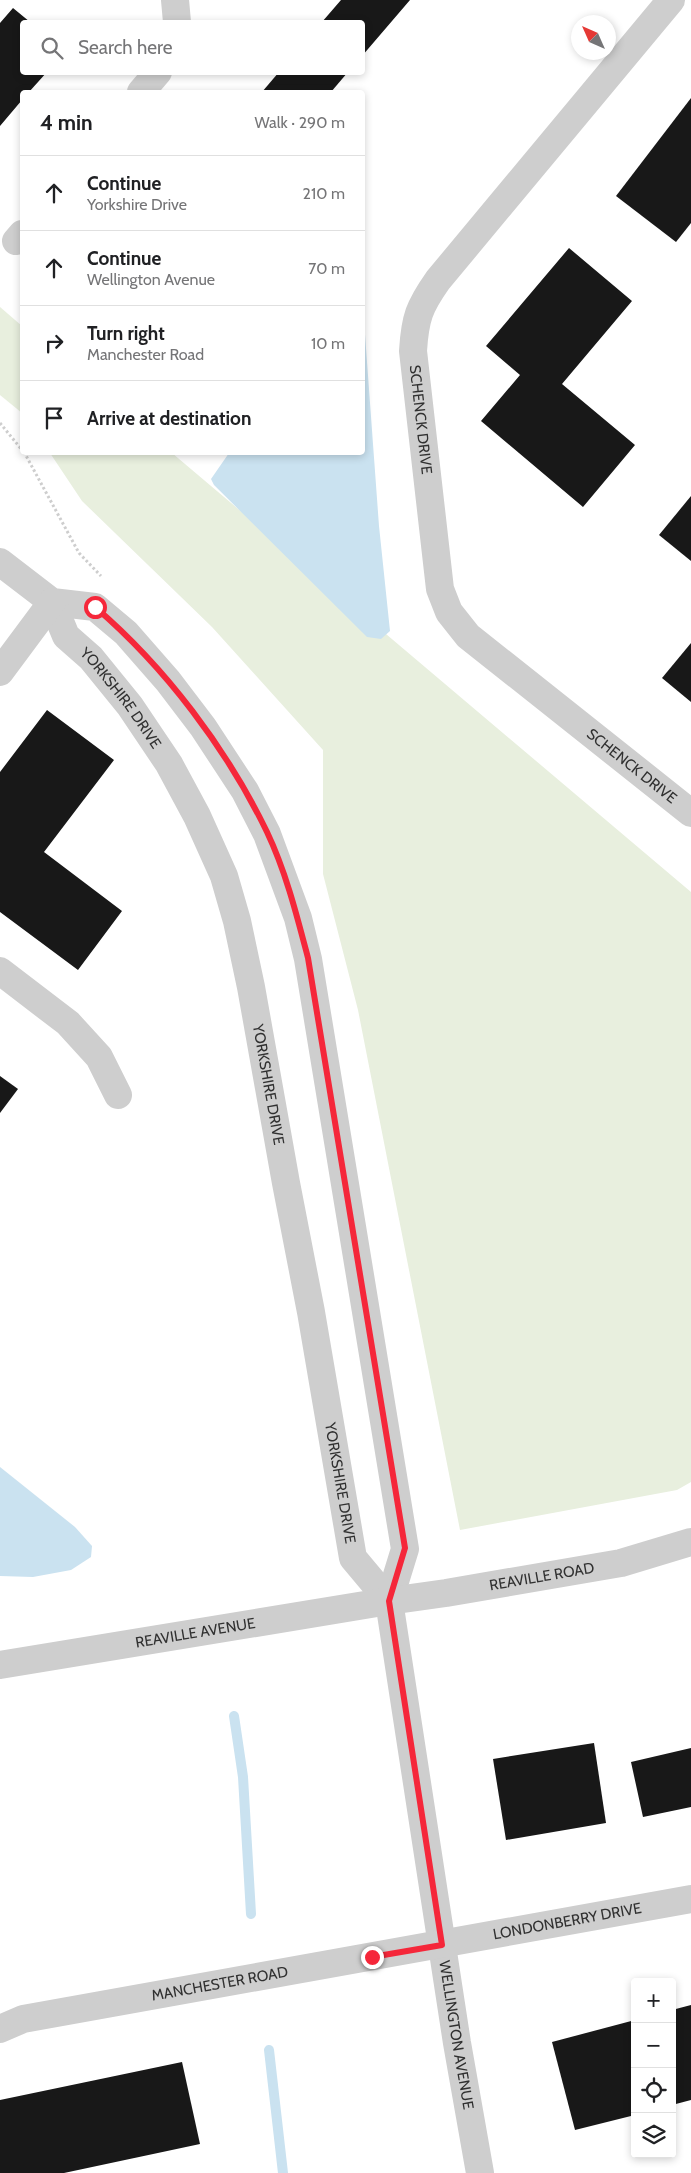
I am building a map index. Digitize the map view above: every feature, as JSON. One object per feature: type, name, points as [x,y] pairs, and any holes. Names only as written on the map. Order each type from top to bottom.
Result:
[{"type":"street","points":[[175,0],[177,20]]},
{"type":"street","name":"SCHENCK DRIVE","points":[[671,0],[438,280],[422,302],[414,325],[413,351],[440,589],[449,612],[468,636],[691,813]]},
{"type":"street","points":[[143,90],[155,75]]},
{"type":"street","points":[[0,562],[52,602],[95,607],[126,634],[168,681],[203,727],[245,791],[268,834],[284,874],[308,958],[405,1548],[389,1601]]},
{"type":"street","points":[[0,672],[52,602]]},
{"type":"street","name":"YORKSHIRE DRIVE","points":[[52,602],[66,636],[91,658],[130,706],[169,764],[197,816],[224,876],[237,921],[251,987],[311,1312],[353,1558],[389,1601]]},
{"type":"street","points":[[0,971],[68,1023],[99,1057],[118,1095]]},
{"type":"street","name":"REAVILLE ROAD","points":[[389,1601],[446,1593],[621,1562],[691,1542]]},
{"type":"street","name":"REAVILLE AVENUE","points":[[0,1665],[389,1601]]},
{"type":"street","name":"WELLINGTON AVENUE","points":[[389,1601],[457,2044],[480,2173]]},
{"type":"street","name":"LONDONBERRY DRIVE","points":[[442,1945],[691,1899]]},
{"type":"street","name":"MANCHESTER ROAD","points":[[0,2029],[24,2019],[442,1945]]},
{"type":"path","points":[[0,423],[20,448]]},
{"type":"green space","points":[[0,307],[20,324],[20,411],[0,395]]},
{"type":"green space","points":[[51,455],[174,455],[691,892],[691,1482],[677,1490],[460,1530],[358,1010],[323,874],[323,750],[212,627],[82,501]]},
{"type":"water","points":[[365,334],[379,526],[390,631],[381,639],[367,637],[214,485],[211,479],[228,455],[365,455]]},
{"type":"water","points":[[0,1467],[75,1527],[92,1546],[91,1557],[71,1570],[33,1577],[0,1576]]},
{"type":"building","points":[[341,0],[410,0],[365,52],[365,20],[324,20]]},
{"type":"building","points":[[13,8],[28,20],[20,20],[20,75],[44,75],[31,90],[20,90],[20,102],[0,126],[0,23]]},
{"type":"building","points":[[276,75],[345,75],[333,90],[264,90]]},
{"type":"building","points":[[691,98],[691,223],[676,242],[616,196]]},
{"type":"building","points":[[569,248],[632,301],[562,384],[635,445],[583,507],[481,421],[520,375],[486,346]]},
{"type":"building","points":[[691,496],[691,561],[659,535]]},
{"type":"building","points":[[691,643],[691,702],[662,678]]},
{"type":"building","points":[[47,710],[114,760],[44,852],[122,911],[78,970],[0,912],[0,772]]},
{"type":"building","points":[[0,1076],[18,1089],[0,1113]]},
{"type":"building","points":[[594,1743],[606,1823],[506,1840],[493,1759]]},
{"type":"building","points":[[691,1748],[691,1807],[643,1817],[631,1762]]},
{"type":"building","points":[[691,2005],[691,2100],[676,2104],[676,2023],[676,2009]]},
{"type":"building","points":[[631,2021],[631,2116],[575,2130],[552,2042]]},
{"type":"building","points":[[182,2062],[200,2144],[64,2173],[0,2173],[0,2100]]},
{"type":"waterway","points":[[234,1716],[243,1777],[251,1914]]},
{"type":"waterway","points":[[269,2050],[283,2173]]},
{"type":"route","points":[[95,607],[126,634],[168,681],[203,727],[245,791],[268,834],[284,874],[308,958],[405,1548],[389,1601],[442,1945],[372,1957]]}]
